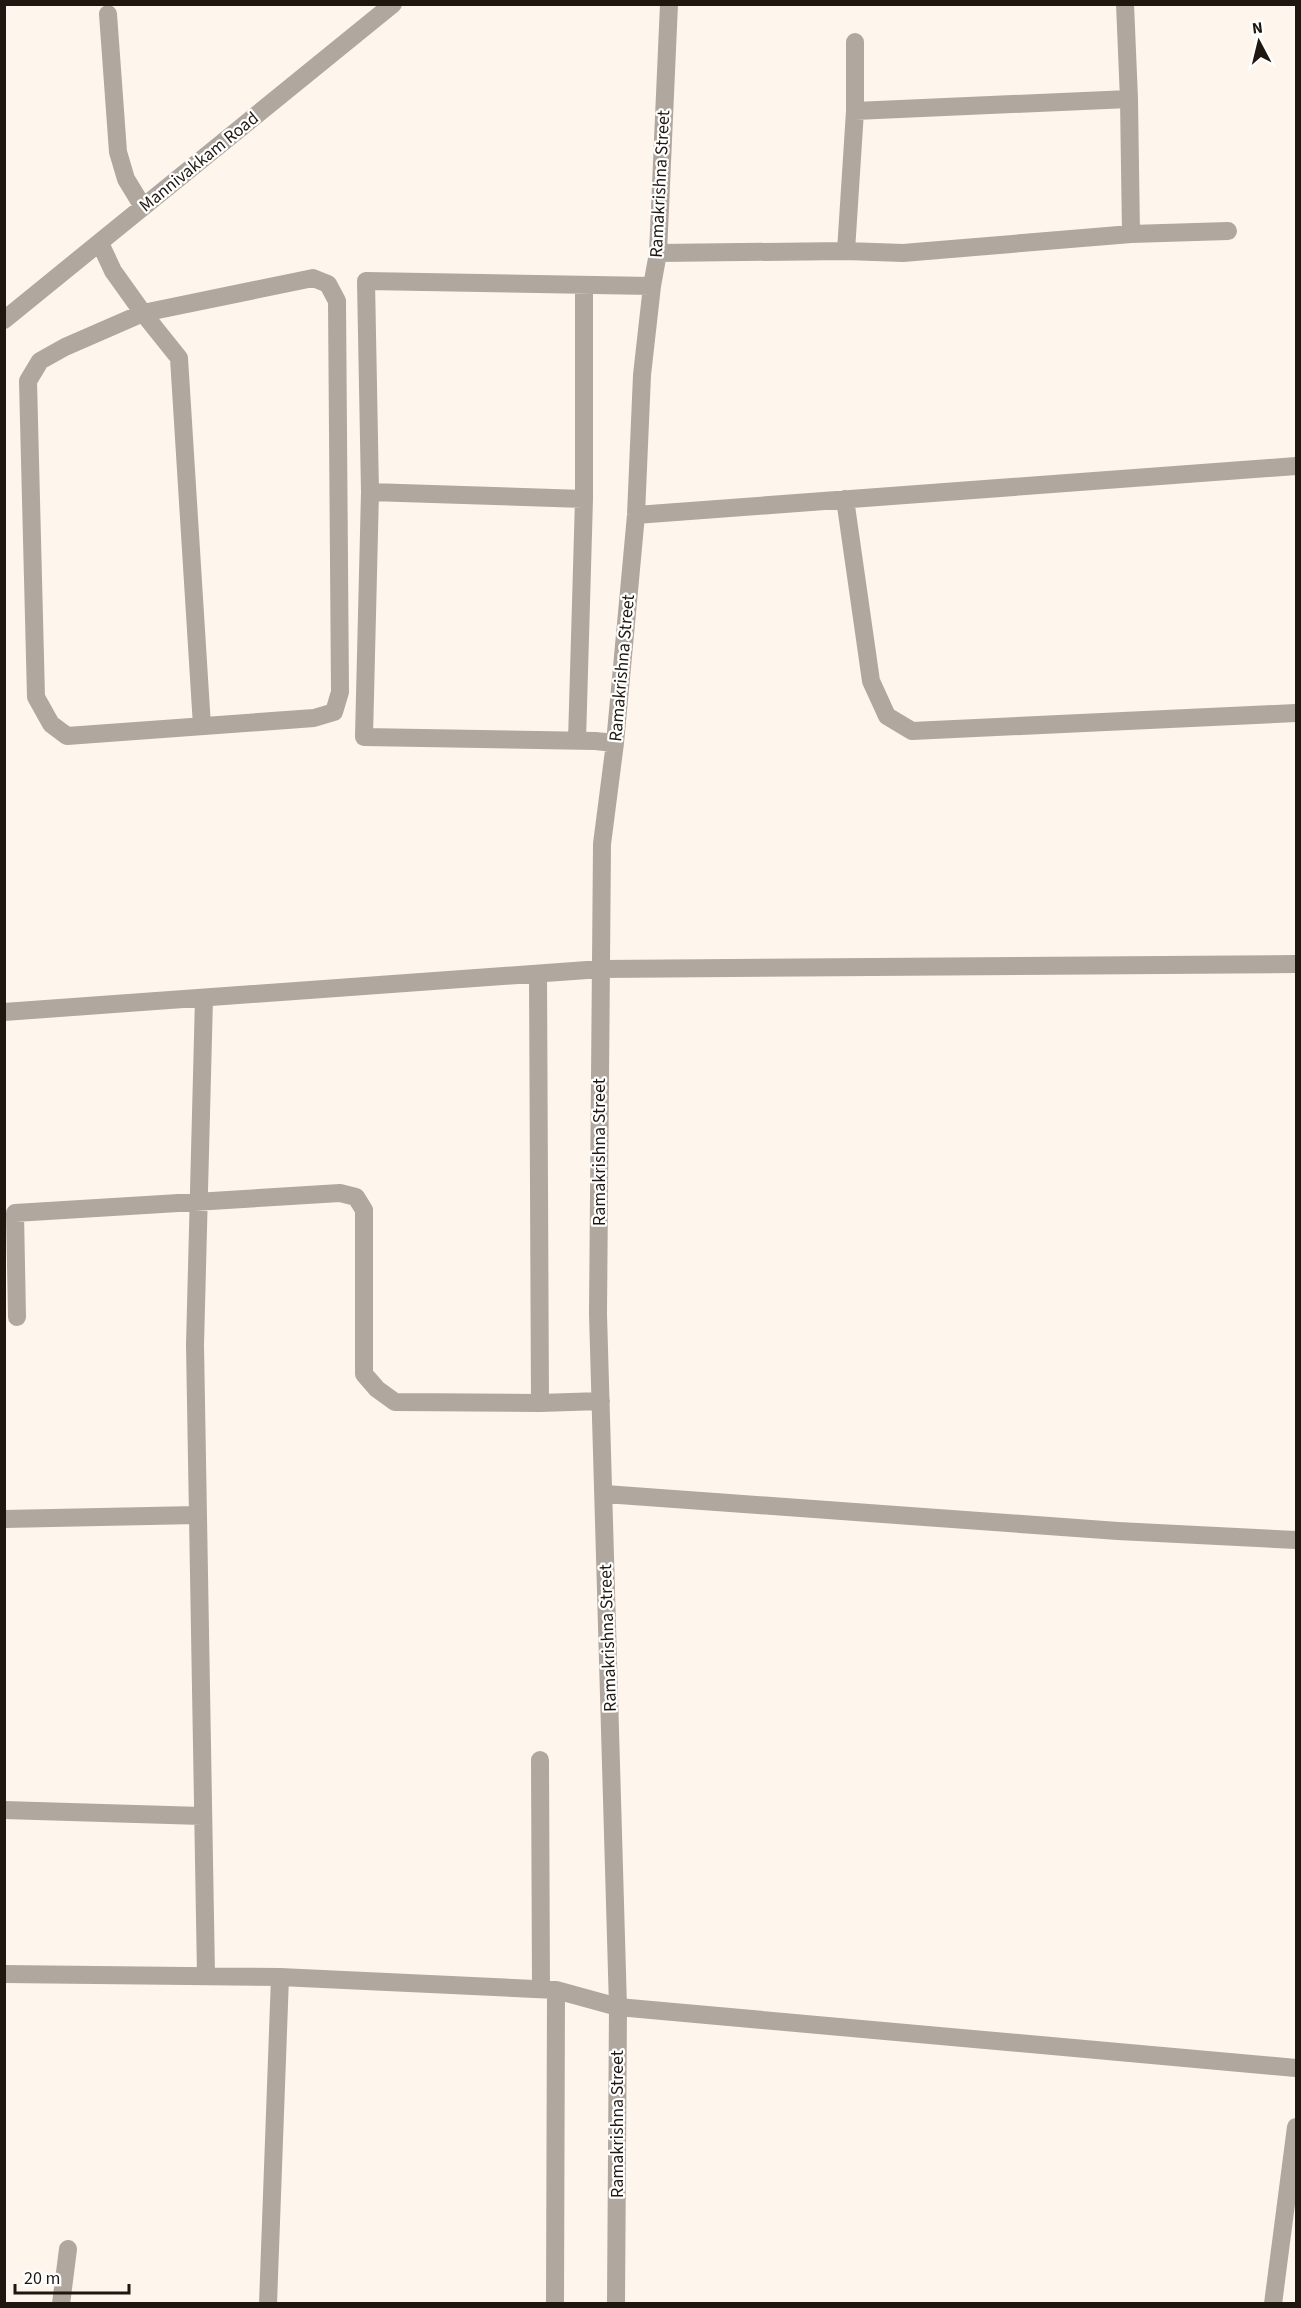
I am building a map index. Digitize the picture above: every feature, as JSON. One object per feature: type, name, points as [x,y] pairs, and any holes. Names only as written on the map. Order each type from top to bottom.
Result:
[{"type":"street","name":"Mannivakkam Road","points":[[4,320],[393,4]]},
{"type":"street","name":"Ramakrishna Street","points":[[616,2304],[618,2007],[598,1314],[602,844],[615,743],[636,515],[642,375],[658,253],[669,4]]},
{"type":"street","points":[[1125,4],[1131,234]]},
{"type":"street","points":[[108,14],[118,153],[126,179],[143,207]]},
{"type":"street","points":[[846,251],[855,111],[855,42]]},
{"type":"street","points":[[855,111],[1129,99]]},
{"type":"street","points":[[658,253],[846,251],[903,253],[1131,234],[1228,231]]},
{"type":"street","points":[[100,243],[113,271],[179,358],[202,726]]},
{"type":"street","points":[[313,278],[328,284],[337,301],[340,692],[334,712],[314,718],[67,736],[51,724],[36,697],[28,381],[40,361],[65,347],[143,313],[313,278]]},
{"type":"street","points":[[615,743],[364,737],[370,492],[366,281],[652,285]]},
{"type":"street","points":[[577,741],[584,499],[585,285]]},
{"type":"street","points":[[636,515],[1296,466]]},
{"type":"street","points":[[370,492],[584,499]]},
{"type":"street","points":[[844,499],[871,681],[887,716],[912,731],[1296,713]]},
{"type":"street","points":[[4,1012],[601,969],[1296,964]]},
{"type":"street","points":[[538,974],[540,1403]]},
{"type":"street","points":[[204,998],[195,1345],[206,1975]]},
{"type":"street","points":[[17,1317],[15,1213],[340,1193],[356,1197],[364,1210],[364,1374],[377,1389],[395,1402],[601,1401]]},
{"type":"street","points":[[604,1494],[1118,1531],[1296,1540]]},
{"type":"street","points":[[4,1519],[197,1515]]},
{"type":"street","points":[[540,1760],[549,1990],[555,2304]]},
{"type":"street","points":[[4,1810],[202,1816]]},
{"type":"street","points":[[4,1974],[280,1977],[549,1990],[618,2007],[1296,2068]]},
{"type":"street","points":[[268,2304],[280,1977]]},
{"type":"street","points":[[1273,2304],[1296,2127]]},
{"type":"street","points":[[61,2304],[68,2249]]}]
